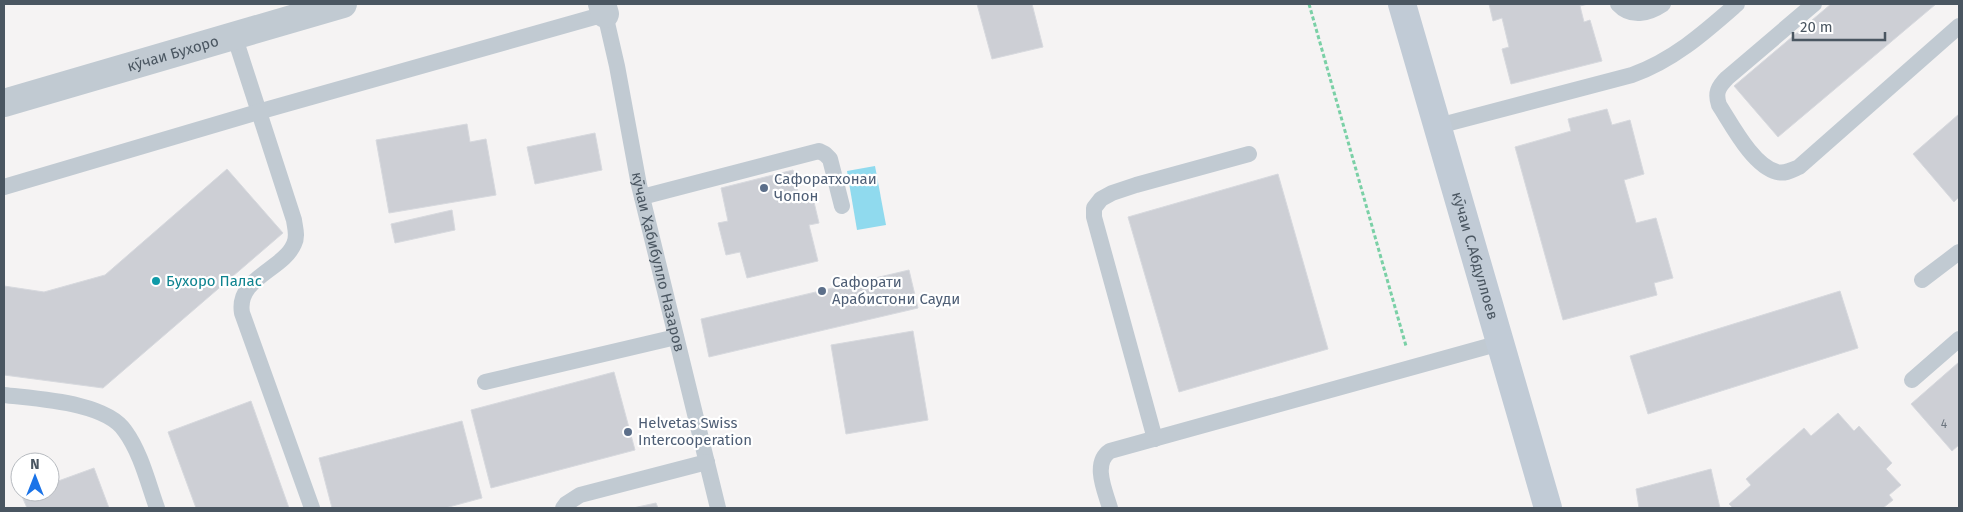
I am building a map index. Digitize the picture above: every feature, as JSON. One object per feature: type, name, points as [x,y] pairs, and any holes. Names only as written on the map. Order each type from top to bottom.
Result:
[{"type":"street","name":"кӯчаи Бухоро","points":[[4,103],[234,34],[343,4]]},
{"type":"street","name":"кӯчаи С.Абдуллоев","points":[[1402,4],[1548,508]]},
{"type":"lane","points":[[1618,4],[1624,10],[1635,14],[1663,4]]},
{"type":"lane","points":[[1438,126],[1632,75],[1652,68],[1672,57],[1696,39],[1737,4]]},
{"type":"lane","points":[[1814,4],[1727,78],[1720,85],[1716,97],[1719,106],[1755,157],[1765,167],[1778,172],[1788,172],[1799,167],[1959,26]]},
{"type":"lane","points":[[4,187],[603,9]]},
{"type":"lane","name":"кӯчаи Ҳабибулло Назаров","points":[[603,9],[642,197],[718,508]]},
{"type":"lane","points":[[234,34],[294,220],[296,234],[294,244],[288,253],[248,288],[242,295],[241,304],[312,508]]},
{"type":"lane","points":[[642,197],[819,151],[830,160],[842,206]]},
{"type":"lane","points":[[1155,439],[1094,217],[1094,208],[1101,199],[1120,190],[1249,154]]},
{"type":"lane","points":[[1922,280],[1959,252]]},
{"type":"lane","points":[[485,382],[676,337]]},
{"type":"lane","points":[[1912,380],[1959,339]]},
{"type":"lane","points":[[1110,508],[1101,469],[1105,455],[1110,451],[1500,343]]},
{"type":"lane","points":[[4,395],[80,406],[104,413],[116,420],[125,430],[133,444],[157,508]]},
{"type":"lane","points":[[563,508],[580,495],[707,462]]},
{"type":"path","points":[[1309,4],[1412,368]]},
{"type":"water","points":[[875,166],[886,225],[857,230],[847,171]]},
{"type":"building","points":[[977,4],[1032,4],[1043,47],[992,59]]},
{"type":"building","points":[[1489,4],[1588,4],[1580,6],[1584,22],[1590,20],[1602,61],[1511,84],[1502,49],[1509,47],[1502,18],[1493,21]]},
{"type":"building","points":[[1831,4],[1936,4],[1778,137],[1734,86]]},
{"type":"building","points":[[1607,109],[1612,125],[1630,120],[1644,174],[1624,180],[1636,223],[1656,218],[1673,278],[1654,283],[1657,295],[1563,320],[1515,147],[1571,131],[1568,119]]},
{"type":"building","points":[[1959,114],[1959,197],[1954,202],[1913,154]]},
{"type":"building","points":[[467,124],[470,142],[486,139],[496,195],[389,213],[376,140]]},
{"type":"building","points":[[595,133],[602,170],[535,184],[527,147]]},
{"type":"building","name":"Бухоро Палас","points":[[227,169],[283,233],[103,388],[4,375],[4,286],[44,292],[105,275]]},
{"type":"building","points":[[793,170],[800,201],[813,198],[819,223],[809,225],[818,261],[747,278],[740,252],[726,255],[718,223],[728,221],[721,188]]},
{"type":"building","points":[[1278,174],[1328,349],[1179,392],[1128,217]]},
{"type":"building","points":[[452,210],[455,230],[395,243],[391,224]]},
{"type":"building","points":[[909,270],[918,308],[709,357],[701,319]]},
{"type":"building","points":[[1840,291],[1858,348],[1648,414],[1630,356]]},
{"type":"building","points":[[913,331],[928,420],[846,434],[831,345]]},
{"type":"building","points":[[1959,362],[1959,445],[1952,451],[1911,404]]},
{"type":"building","points":[[614,372],[635,450],[491,488],[471,410]]},
{"type":"building","points":[[251,401],[289,508],[196,508],[168,432]]},
{"type":"building","points":[[1838,413],[1854,431],[1859,426],[1892,463],[1886,469],[1901,485],[1889,495],[1893,500],[1883,508],[1733,508],[1729,504],[1751,485],[1746,479],[1804,428],[1811,436]]},
{"type":"building","points":[[462,421],[482,498],[445,508],[332,508],[319,458]]},
{"type":"building","points":[[94,468],[109,508],[27,508],[24,502],[60,502],[60,480]]},
{"type":"building","points":[[1711,469],[1720,508],[1639,508],[1636,489]]},
{"type":"building","points":[[656,503],[658,508],[633,508]]},
{"type":"place","name":"Сафоратхонаи Чопон","points":[[764,188]]},
{"type":"place","name":"Бухоро Палас","points":[[156,281]]},
{"type":"place","name":"Сафорати Арабистони Сауди","points":[[822,291]]},
{"type":"place","name":"Helvetas Swiss Intercooperation","points":[[628,432]]}]
